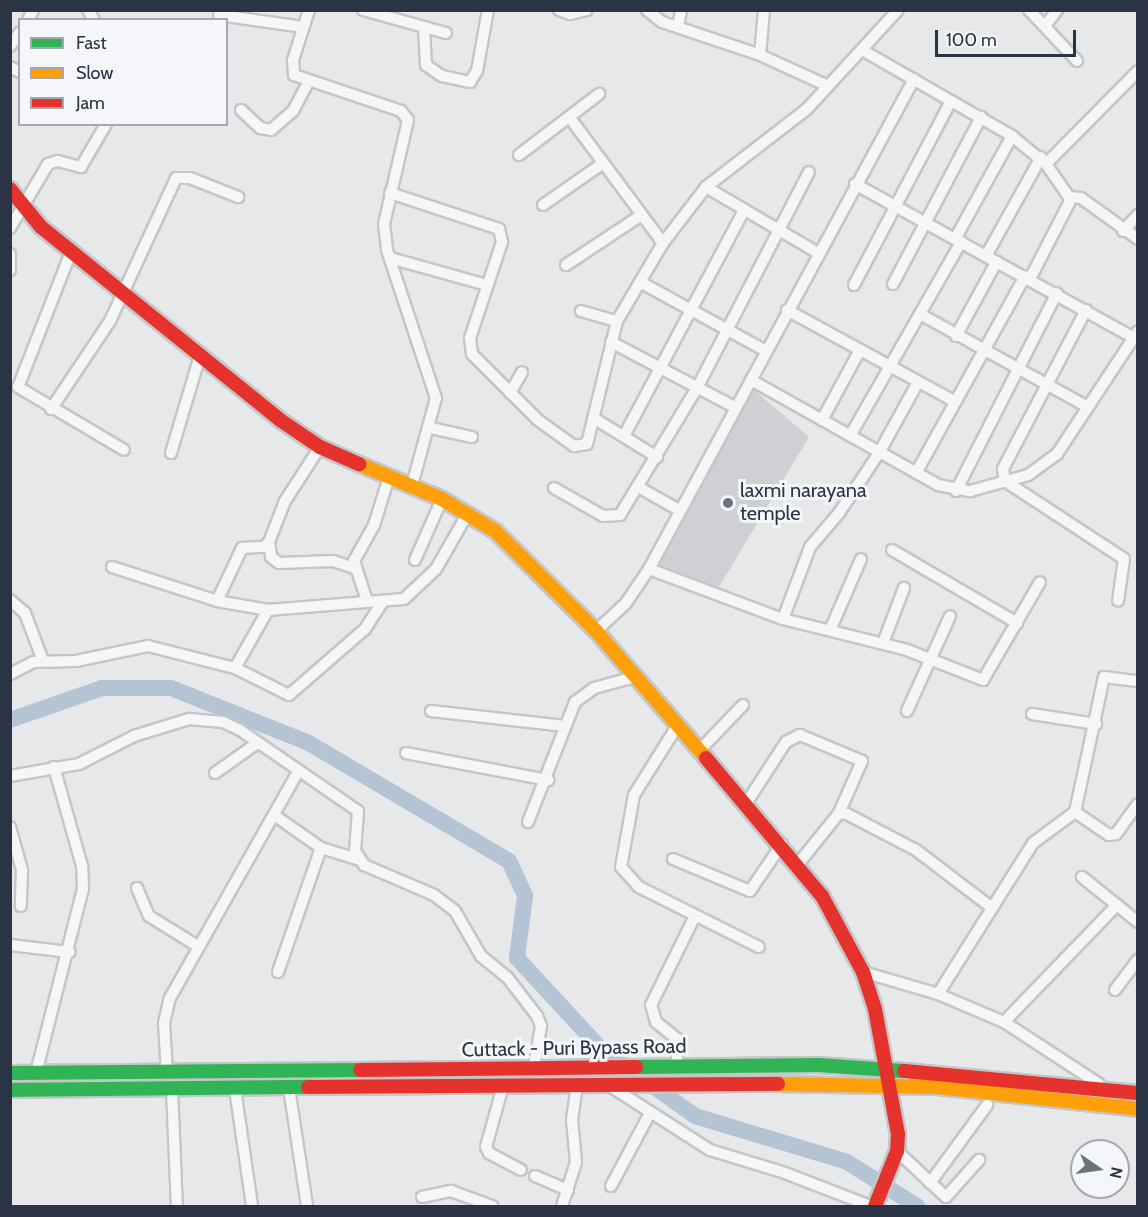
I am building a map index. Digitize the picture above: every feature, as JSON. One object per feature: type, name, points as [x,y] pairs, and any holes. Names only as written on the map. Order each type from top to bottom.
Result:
[{"type":"main road","points":[[10,189],[22,205],[71,252],[124,292],[200,356],[320,447],[442,499],[495,531],[598,633],[629,674],[676,728],[747,802],[799,863],[840,925],[863,972],[889,1068],[892,1085],[895,1156],[874,1205]]},
{"type":"main road","name":"Cuttack - Puri Bypass Road","points":[[10,1073],[167,1073],[644,1065],[889,1068],[1137,1093]]},
{"type":"main road","name":"Cuttack - Puri Bypass Road","points":[[10,1090],[503,1086],[688,1081],[892,1085],[1137,1108]]},
{"type":"street","points":[[309,10],[292,70],[308,83],[406,115],[384,224],[390,258],[434,386],[431,428],[412,485]]},
{"type":"street","points":[[363,10],[446,33]]},
{"type":"street","points":[[424,27],[426,65],[442,76],[470,82],[477,71],[488,10]]},
{"type":"street","points":[[559,10],[570,14],[587,10]]},
{"type":"street","points":[[646,10],[678,27],[760,55],[828,87]]},
{"type":"street","points":[[678,27],[681,10]]},
{"type":"street","points":[[760,55],[764,10]]},
{"type":"street","points":[[390,193],[499,230],[502,242],[469,346],[510,393],[574,446],[587,444],[595,419],[616,321],[663,243],[706,187],[807,109],[898,10]]},
{"type":"street","points":[[1029,10],[1077,61]]},
{"type":"street","points":[[1045,26],[1057,10]]},
{"type":"street","points":[[219,15],[303,27]]},
{"type":"street","points":[[862,50],[1012,136],[1044,160],[1069,197]]},
{"type":"street","points":[[986,256],[1044,160],[1137,71]]},
{"type":"street","points":[[598,633],[626,603],[649,569],[855,184],[914,79]]},
{"type":"street","points":[[241,110],[260,128],[271,130],[292,111],[308,83]]},
{"type":"street","points":[[519,154],[599,94]]},
{"type":"street","points":[[854,285],[951,101]]},
{"type":"street","points":[[893,284],[981,117]]},
{"type":"street","points":[[570,118],[640,216],[663,243]]},
{"type":"street","points":[[10,228],[48,165],[58,161],[81,167],[104,126]]},
{"type":"street","points":[[850,436],[920,314],[1012,136]]},
{"type":"street","points":[[543,206],[602,164]]},
{"type":"street","points":[[554,488],[613,518],[620,515],[640,488],[696,388],[809,172]]},
{"type":"street","points":[[51,409],[96,345],[124,292],[176,178],[190,178],[238,197]]},
{"type":"street","points":[[751,380],[879,453],[956,491],[1005,481],[1043,467],[1088,407],[1135,334],[1086,310],[855,184]]},
{"type":"street","points":[[706,187],[818,253]]},
{"type":"street","points":[[1069,197],[1081,198],[1123,231],[1137,239]]},
{"type":"street","points":[[916,473],[1028,278],[1069,197]]},
{"type":"street","points":[[624,436],[658,368],[744,210]]},
{"type":"street","points":[[1123,231],[1137,215]]},
{"type":"street","points":[[567,265],[640,216]]},
{"type":"street","points":[[71,252],[19,378],[22,393],[124,450]]},
{"type":"street","points":[[10,254],[10,270]]},
{"type":"street","points":[[390,258],[487,285]]},
{"type":"street","points":[[956,336],[996,261]]},
{"type":"street","points":[[640,282],[766,351]]},
{"type":"street","points":[[956,491],[1016,369],[1057,293]]},
{"type":"street","points":[[787,310],[956,402]]},
{"type":"street","points":[[1086,310],[1003,469],[1005,481],[1124,559],[1118,601]]},
{"type":"street","points":[[581,311],[616,321]]},
{"type":"street","points":[[920,314],[984,352],[1088,407]]},
{"type":"street","points":[[611,342],[736,408]]},
{"type":"street","points":[[822,420],[860,350]]},
{"type":"street","points":[[171,453],[200,356]]},
{"type":"street","points":[[510,393],[522,372]]},
{"type":"street","points":[[783,619],[810,547],[839,513],[879,453],[918,382]]},
{"type":"street","points":[[595,419],[657,457]]},
{"type":"street","points":[[431,428],[472,437]]},
{"type":"street","points":[[320,447],[285,501],[269,543],[271,558],[279,563],[333,561],[354,568]]},
{"type":"street","points":[[367,601],[354,568],[389,477]]},
{"type":"street","points":[[640,488],[679,510]]},
{"type":"street","points":[[415,560],[442,499]]},
{"type":"street","points":[[112,567],[217,601],[267,610],[404,600],[421,587],[468,513]]},
{"type":"street","points":[[217,601],[239,552],[269,543]]},
{"type":"street","points":[[892,550],[1017,622]]},
{"type":"street","points":[[831,628],[861,559]]},
{"type":"street","points":[[649,569],[783,619],[831,628],[883,643],[983,680],[1040,582]]},
{"type":"street","points":[[883,643],[904,588]]},
{"type":"street","points":[[10,600],[25,613],[43,661]]},
{"type":"street","points":[[10,674],[43,661],[76,661],[148,646],[235,668],[277,692],[295,692],[365,629],[383,601]]},
{"type":"street","points":[[235,668],[267,610]]},
{"type":"street","points":[[907,711],[950,616]]},
{"type":"street","points":[[528,822],[548,780],[565,726],[582,694],[629,674]]},
{"type":"street","points":[[938,994],[1036,839],[1054,824],[1075,812],[1096,724],[1104,677],[1137,681]]},
{"type":"street","points":[[698,752],[743,705]]},
{"type":"street","points":[[431,711],[565,726]]},
{"type":"street","points":[[1032,714],[1096,724]]},
{"type":"street","points":[[10,776],[79,764],[134,736],[189,719],[223,722],[358,811],[358,859]]},
{"type":"street","points":[[676,728],[634,795],[621,867],[639,887],[759,947]]},
{"type":"street","points":[[747,802],[786,742],[800,735],[862,761],[839,813],[799,863]]},
{"type":"street","points":[[215,773],[256,744]]},
{"type":"street","points":[[406,753],[548,780]]},
{"type":"street","points":[[36,1072],[80,914],[82,866],[54,767]]},
{"type":"street","points":[[167,1073],[166,1011],[196,945],[298,772]]},
{"type":"street","points":[[1075,812],[1109,835],[1116,834],[1137,804]]},
{"type":"street","points":[[839,813],[916,850],[992,908]]},
{"type":"street","points":[[274,815],[321,848],[358,859],[434,895],[455,911],[481,956],[507,977],[537,1016],[541,1026],[534,1067]]},
{"type":"street","points":[[10,827],[22,870],[21,906]]},
{"type":"street","points":[[673,859],[750,891],[782,844]]},
{"type":"street","points":[[278,972],[321,848]]},
{"type":"street","points":[[1082,877],[1137,922]]},
{"type":"street","points":[[137,888],[149,916],[196,945]]},
{"type":"street","points":[[1004,1022],[1117,905]]},
{"type":"street","points":[[677,1065],[677,1039],[656,1022],[651,1005],[695,916]]},
{"type":"street","points":[[10,945],[70,952]]},
{"type":"street","points":[[1115,990],[1137,960]]},
{"type":"street","points":[[863,972],[938,994],[1004,1022],[1105,1088]]},
{"type":"street","points":[[606,1082],[650,1113],[710,1150],[785,1173],[874,1205]]},
{"type":"street","points":[[562,1206],[576,1162],[572,1120],[577,1083]]},
{"type":"street","points":[[503,1086],[486,1147],[489,1154],[521,1170]]},
{"type":"street","points":[[289,1088],[308,1206]]},
{"type":"street","points":[[172,1089],[177,1206]]},
{"type":"street","points":[[235,1089],[252,1206]]},
{"type":"street","points":[[930,1183],[987,1105]]},
{"type":"street","points":[[611,1186],[650,1113]]},
{"type":"street","points":[[895,1156],[946,1197],[978,1160]]},
{"type":"street","points":[[535,1176],[568,1190]]},
{"type":"street","points":[[422,1197],[452,1191],[492,1206]]},
{"type":"building","name":"laxmi narayana temple","points":[[754,390],[809,437],[719,587],[660,565]]},
{"type":"waterway","points":[[10,720],[102,688],[171,688],[307,742],[509,861],[525,896],[517,958],[600,1048],[695,1116],[847,1162],[917,1206]]},
{"type":"traffic: fast","points":[[636,1067],[818,1065],[904,1071]]},
{"type":"traffic: fast","points":[[10,1073],[360,1070]]},
{"type":"traffic: fast","points":[[10,1090],[308,1087]]},
{"type":"traffic: slow","points":[[359,464],[442,499],[495,531],[596,631],[706,758]]},
{"type":"traffic: slow","points":[[778,1084],[937,1087],[1138,1109]]},
{"type":"traffic: jam","points":[[10,189],[41,227],[280,420],[320,447],[359,464]]},
{"type":"traffic: jam","points":[[706,758],[822,896],[863,972],[875,1009],[898,1134],[897,1151],[875,1206]]},
{"type":"traffic: jam","points":[[360,1070],[636,1067]]},
{"type":"traffic: jam","points":[[904,1071],[1138,1093]]},
{"type":"traffic: jam","points":[[308,1087],[778,1084]]},
{"type":"place","name":"laxmi narayana temple","points":[[728,503]]}]
